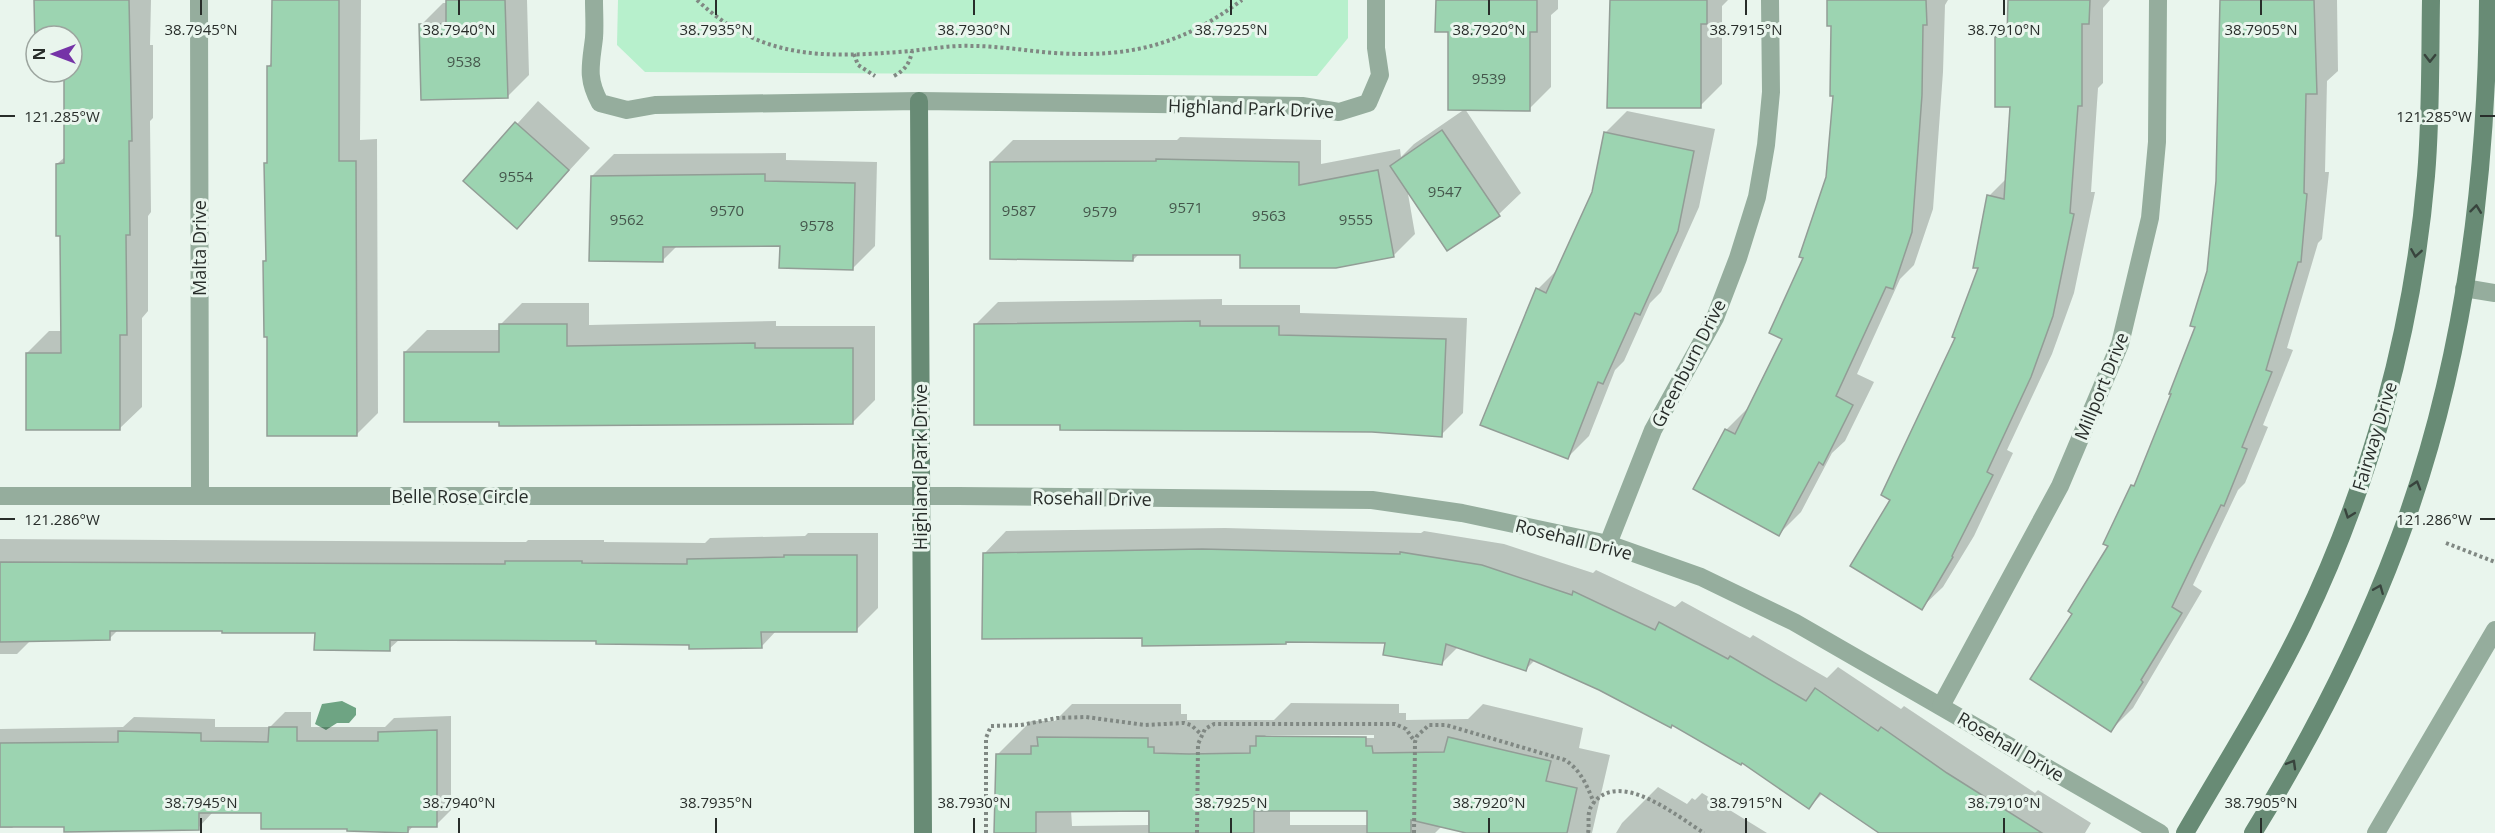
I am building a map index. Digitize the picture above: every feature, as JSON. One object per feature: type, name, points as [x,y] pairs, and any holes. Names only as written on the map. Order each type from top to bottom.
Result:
[{"type":"main road","name":"Fairway Drive","points":[[2185,833],[2277,677],[2304,623],[2346,522],[2376,433],[2402,332],[2420,227],[2429,131],[2431,0]]},
{"type":"main road","points":[[2253,833],[2315,725],[2349,659],[2398,541],[2437,416],[2451,361],[2464,288],[2483,148],[2488,0]]},
{"type":"main road","name":"Highland Park Drive","points":[[919,101],[923,833]]},
{"type":"street","name":"Malta Drive","points":[[199,0],[200,496]]},
{"type":"street","name":"Highland Park Drive","points":[[594,0],[590,73],[592,88],[600,103],[613,108],[627,110],[655,105],[919,101],[1302,106],[1340,112],[1368,103],[1380,75],[1376,48],[1376,0]]},
{"type":"street","name":"Greenburn Drive","points":[[1608,544],[1653,430],[1715,318],[1738,258],[1757,196],[1766,145],[1771,92],[1770,0]]},
{"type":"street","name":"Millport Drive","points":[[1941,706],[2060,486],[2120,344],[2150,218],[2157,142],[2158,0]]},
{"type":"street","points":[[2464,288],[2495,293]]},
{"type":"street","name":"Belle Rose Circle","points":[[0,496],[920,497]]},
{"type":"street","name":"Rosehall Drive","points":[[920,497],[1372,500],[1462,513],[1608,544],[1701,577],[1773,612],[2160,833]]},
{"type":"street","points":[[2376,833],[2495,630]]},
{"type":"path","points":[[697,0],[733,30],[774,47],[799,52],[854,54],[971,45],[1084,54],[1141,50],[1201,28],[1242,0]]},
{"type":"path","points":[[888,77],[896,76],[903,70],[910,61],[912,51]]},
{"type":"path","points":[[854,54],[858,65],[874,76],[882,78]]},
{"type":"path","points":[[2446,543],[2495,562]]},
{"type":"path","points":[[986,833],[986,738],[991,726],[1021,725],[1057,718],[1086,717],[1145,725],[1184,723],[1191,725],[1201,734]]},
{"type":"path","points":[[1197,833],[1197,753],[1201,734],[1209,726],[1221,723],[1388,723],[1406,729],[1415,742]]},
{"type":"path","points":[[1414,833],[1415,742],[1423,728],[1438,724],[1559,758],[1574,766],[1586,784],[1594,803]]},
{"type":"path","points":[[1588,833],[1589,811],[1600,797],[1614,791],[1634,792],[1704,833]]},
{"type":"shaded area","points":[[618,0],[1348,0],[1348,38],[1317,76],[645,72],[617,45]]},
{"type":"shaded area","points":[[342,701],[356,708],[356,715],[349,723],[337,723],[326,730],[315,724],[322,704]]},
{"type":"building","points":[[34,0],[129,0],[132,141],[129,141],[130,235],[126,235],[127,335],[120,335],[120,430],[26,430],[26,353],[61,353],[60,236],[56,236],[56,164],[64,163],[64,84],[84,84],[84,24],[35,24]]},
{"type":"building","points":[[272,0],[339,0],[339,161],[356,161],[357,436],[267,436],[267,337],[264,337],[263,261],[266,261],[264,163],[267,163],[267,66],[271,66]]},
{"type":"building","points":[[446,0],[505,0],[508,98],[421,100],[419,24],[446,24]]},
{"type":"building","points":[[1436,0],[1537,0],[1537,32],[1530,32],[1530,111],[1448,110],[1448,32],[1435,32]]},
{"type":"building","points":[[1610,0],[1707,0],[1707,24],[1701,24],[1701,108],[1607,108]]},
{"type":"building","points":[[1827,0],[1926,0],[1927,25],[1923,25],[1922,95],[1912,232],[1893,289],[1886,287],[1836,396],[1853,405],[1823,465],[1819,462],[1779,536],[1693,489],[1725,429],[1735,434],[1782,339],[1769,333],[1803,258],[1799,257],[1826,177],[1833,96],[1830,96],[1831,26],[1827,26]]},
{"type":"building","points":[[2008,0],[2090,0],[2089,24],[2082,24],[2082,106],[2078,106],[2070,213],[2074,214],[2053,316],[2031,377],[1987,472],[1993,475],[1953,557],[1922,610],[1850,566],[1890,500],[1881,495],[1955,338],[1952,337],[1978,268],[1973,268],[1987,195],[2004,199],[2010,107],[1995,107],[1995,37],[2007,36]]},
{"type":"building","points":[[2220,0],[2314,0],[2317,94],[2306,94],[2304,193],[2307,194],[2301,262],[2298,262],[2266,370],[2272,372],[2242,447],[2247,449],[2224,506],[2221,505],[2172,607],[2182,613],[2141,680],[2143,682],[2111,732],[2030,679],[2072,614],[2068,611],[2108,546],[2103,544],[2131,485],[2134,486],[2195,327],[2190,326],[2207,271],[2216,181]]},
{"type":"building","points":[[515,122],[569,170],[517,229],[463,181]]},
{"type":"building","points":[[1442,130],[1500,216],[1447,251],[1390,166]]},
{"type":"building","points":[[1604,132],[1694,151],[1678,231],[1640,315],[1635,313],[1603,384],[1598,382],[1568,459],[1480,425],[1536,288],[1546,293],[1592,192]]},
{"type":"building","points":[[1156,159],[1299,162],[1299,185],[1378,170],[1394,257],[1336,268],[1240,268],[1240,255],[1133,255],[1133,261],[990,259],[990,162],[1156,161]]},
{"type":"building","points":[[765,174],[765,181],[855,183],[853,270],[779,268],[780,246],[663,247],[663,262],[589,261],[591,176]]},
{"type":"building","points":[[1200,321],[1200,326],[1279,326],[1279,335],[1446,339],[1442,437],[1372,432],[1060,430],[1060,425],[974,425],[974,324]]},
{"type":"building","points":[[499,324],[567,324],[567,346],[755,343],[755,348],[853,348],[853,424],[499,426],[499,422],[404,422],[404,352],[499,352]]},
{"type":"building","points":[[1202,549],[1400,554],[1400,552],[1482,565],[1572,595],[1573,591],[1655,630],[1659,622],[1728,659],[1730,656],[1806,701],[1815,688],[1878,731],[1881,727],[1947,773],[2042,833],[1879,833],[1820,793],[1809,809],[1742,763],[1741,765],[1672,725],[1671,728],[1599,690],[1530,659],[1526,671],[1446,644],[1442,665],[1383,655],[1385,643],[1286,642],[1286,644],[1142,646],[1142,638],[982,639],[983,553]]},
{"type":"building","points":[[784,555],[857,555],[857,632],[761,632],[762,648],[689,649],[689,645],[596,644],[596,641],[390,640],[390,651],[314,650],[315,633],[222,633],[222,631],[110,631],[110,640],[0,642],[0,562],[505,564],[505,561],[582,561],[582,563],[687,564],[687,559],[784,557]]},
{"type":"building","points":[[269,727],[297,727],[297,741],[378,741],[378,732],[437,730],[437,827],[408,827],[408,833],[347,831],[347,829],[261,829],[261,813],[199,813],[199,830],[64,832],[64,827],[0,827],[0,743],[118,742],[118,731],[201,733],[201,741],[268,742]]},
{"type":"building","points":[[1256,736],[1366,737],[1366,746],[1372,746],[1373,753],[1444,752],[1448,737],[1551,761],[1546,781],[1577,788],[1567,833],[1466,833],[1411,820],[1411,833],[1367,833],[1367,811],[1254,811],[1254,833],[1149,833],[1149,811],[1036,812],[1036,833],[994,833],[996,754],[1031,754],[1031,746],[1038,746],[1037,737],[1148,738],[1148,747],[1154,747],[1154,753],[1189,754],[1250,753],[1250,746],[1256,746]]}]
